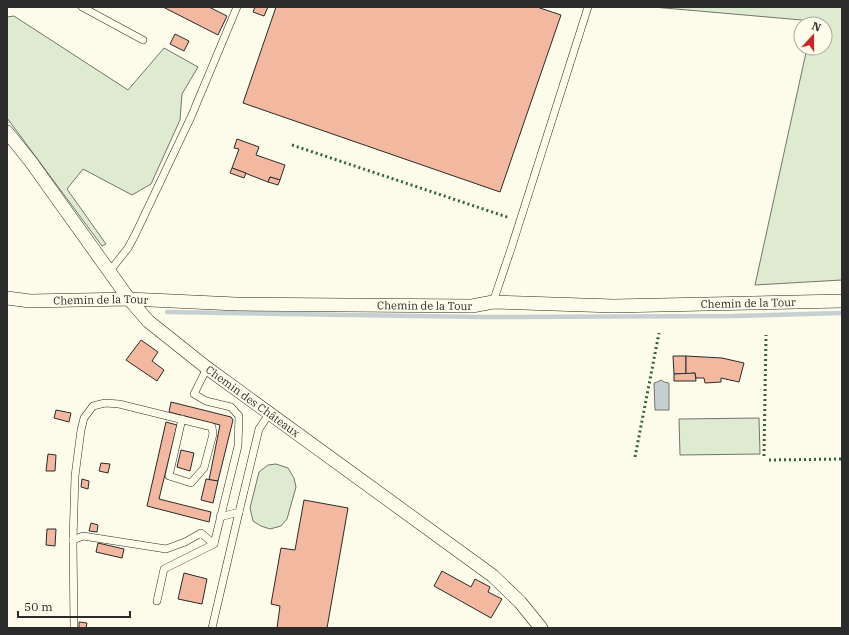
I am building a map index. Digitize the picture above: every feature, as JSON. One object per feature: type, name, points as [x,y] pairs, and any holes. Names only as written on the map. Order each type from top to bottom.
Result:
[{"type":"street","name":"Chemin des Châteaux","points":[[7,132],[31,162],[129,299],[148,321],[207,368],[269,414],[493,576],[520,602],[541,628]]},
{"type":"street","name":"Chemin de la Tour","points":[[7,298],[30,301],[129,299],[244,304],[472,306],[493,302],[614,306],[842,301]]},
{"type":"lane","points":[[82,7],[143,40]]},
{"type":"lane","points":[[109,272],[128,248],[135,235],[190,117],[237,7]]},
{"type":"lane","points":[[493,302],[588,7]]},
{"type":"lane","points":[[207,368],[194,394],[206,401],[231,407],[239,416],[238,446],[214,544]]},
{"type":"lane","points":[[74,628],[73,540],[75,476],[84,418],[93,406],[105,403],[119,404],[182,419],[212,427],[213,434],[204,468],[191,483],[169,476],[182,419]]},
{"type":"lane","points":[[212,628],[238,512],[259,429],[269,414]]},
{"type":"lane","points":[[220,518],[238,512]]},
{"type":"lane","points":[[73,540],[83,536],[166,549],[186,542],[201,533],[214,544]]},
{"type":"lane","points":[[158,601],[164,569],[214,544]]},
{"type":"green space","points":[[653,7],[842,7],[842,280],[755,285],[805,56],[833,56],[833,16],[793,16],[793,19]]},
{"type":"green space","points":[[14,16],[128,90],[164,48],[198,67],[182,94],[180,120],[151,184],[132,195],[83,169],[67,189],[106,244],[102,246],[7,118],[7,17]]},
{"type":"green space","points":[[759,418],[760,454],[680,455],[679,419]]},
{"type":"green space","points":[[276,464],[288,468],[294,478],[296,487],[287,519],[281,526],[270,529],[253,521],[250,508],[259,472],[268,465]]},
{"type":"shaded area","points":[[661,380],[669,383],[669,410],[655,410],[654,383]]},
{"type":"building","points":[[163,7],[209,7],[227,16],[218,35]]},
{"type":"building","points":[[255,7],[268,7],[264,16],[253,12]]},
{"type":"building","points":[[276,7],[537,7],[561,15],[500,192],[243,103]]},
{"type":"building","points":[[175,34],[189,41],[184,51],[170,44]]},
{"type":"building","points":[[237,139],[259,147],[256,155],[285,165],[280,180],[270,177],[268,182],[232,168],[239,149],[234,148]]},
{"type":"building","points":[[232,168],[246,173],[244,178],[230,173]]},
{"type":"building","points":[[270,177],[280,180],[278,185],[268,182]]},
{"type":"building","points":[[141,340],[158,352],[152,361],[164,370],[157,381],[126,360]]},
{"type":"building","points":[[673,356],[686,356],[686,374],[674,374]]},
{"type":"building","points":[[686,356],[722,358],[744,363],[739,382],[721,378],[721,382],[705,383],[704,378],[696,378],[695,373],[686,374]]},
{"type":"building","points":[[695,373],[696,381],[674,381],[674,374]]},
{"type":"building","points":[[171,402],[231,417],[233,420],[218,481],[209,480],[220,425],[169,412]]},
{"type":"building","points":[[56,410],[71,413],[69,422],[54,418]]},
{"type":"building","points":[[166,422],[177,425],[159,499],[211,512],[209,522],[147,506]]},
{"type":"building","points":[[181,450],[194,453],[190,471],[177,467]]},
{"type":"building","points":[[48,454],[56,455],[55,471],[46,471]]},
{"type":"building","points":[[101,463],[110,464],[108,473],[99,471]]},
{"type":"building","points":[[82,479],[89,481],[88,489],[81,487]]},
{"type":"building","points":[[206,479],[218,481],[213,503],[201,500]]},
{"type":"building","points":[[304,500],[348,508],[327,628],[277,628],[280,606],[271,604],[281,548],[295,550]]},
{"type":"building","points":[[91,523],[98,525],[97,532],[89,531]]},
{"type":"building","points":[[47,529],[56,529],[55,546],[46,545]]},
{"type":"building","points":[[98,543],[124,549],[122,558],[96,552]]},
{"type":"building","points":[[442,571],[471,587],[475,579],[490,587],[488,592],[502,599],[491,618],[434,586]]},
{"type":"building","points":[[184,573],[207,579],[202,604],[178,599]]},
{"type":"building","points":[[79,622],[87,623],[86,628],[79,628]]},
{"type":"waterway","points":[[167,312],[481,317],[733,316],[842,313]]},
{"type":"hedge","points":[[292,145],[510,218]]},
{"type":"hedge","points":[[635,457],[659,333]]},
{"type":"hedge","points":[[764,456],[766,335]]},
{"type":"hedge","points":[[769,460],[842,459]]}]
